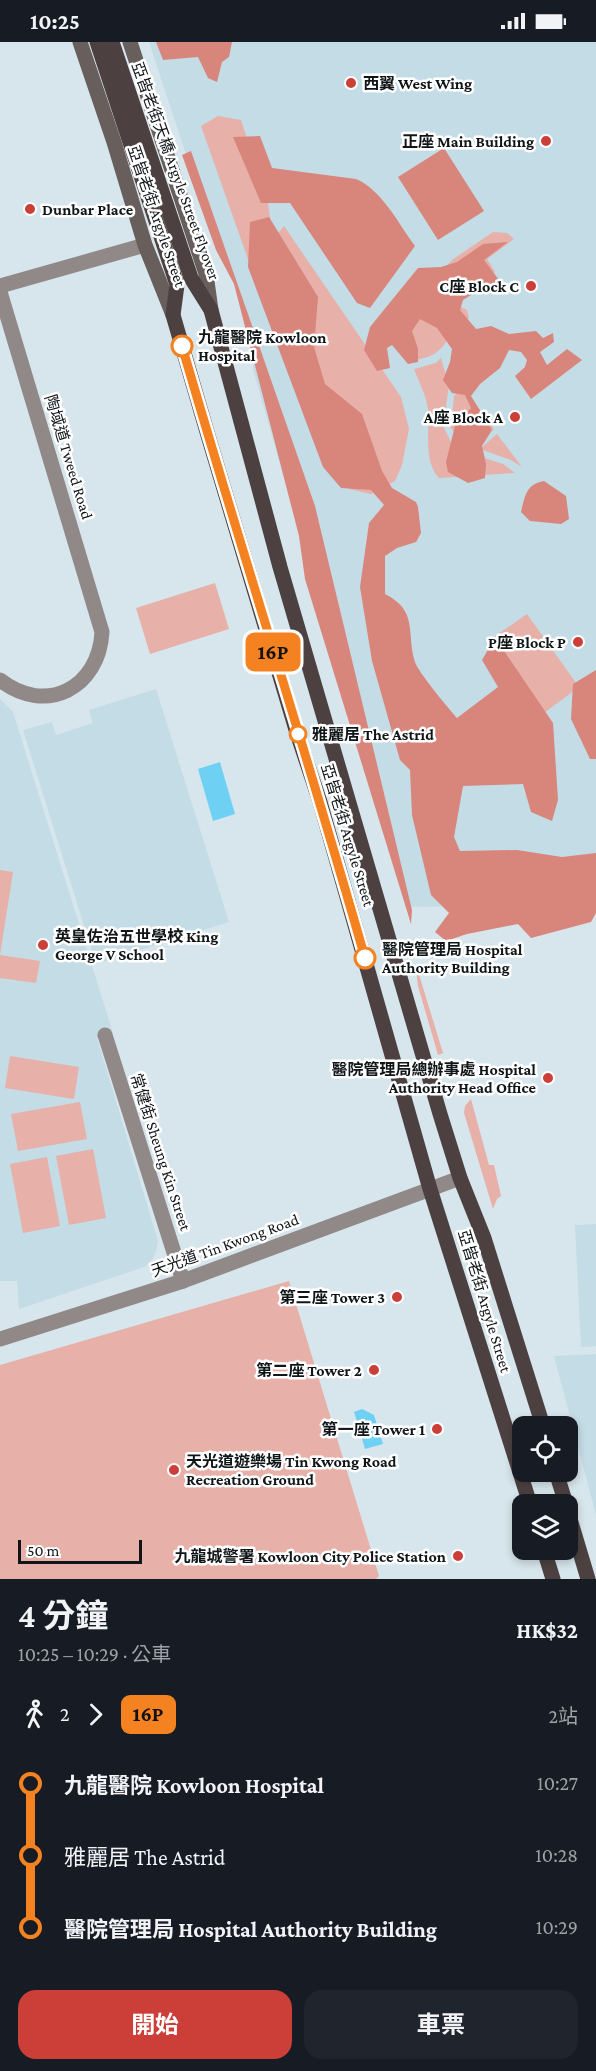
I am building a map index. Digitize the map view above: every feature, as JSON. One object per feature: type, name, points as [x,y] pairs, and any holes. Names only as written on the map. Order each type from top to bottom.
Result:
[{"type":"main road","name":"亞皆老街 Argyle Street","points":[[80,42],[114,142],[145,245],[173,315],[297,733],[321,802],[430,1189],[527,1494]]},
{"type":"main road","name":"亞皆老街天橋 Argyle Street Flyover","points":[[97,42],[177,285],[173,315]]},
{"type":"main road","name":"亞皆老街天橋 Argyle Street Flyover","points":[[112,42],[191,278],[211,310]]},
{"type":"main road","name":"亞皆老街 Argyle Street","points":[[130,42],[206,274],[211,310],[280,567],[436,1104],[460,1178],[484,1238],[540,1416]]},
{"type":"main road","points":[[578,1546],[588,1579]]},
{"type":"main road","points":[[547,1560],[553,1579]]},
{"type":"street","points":[[0,286],[145,245]]},
{"type":"street","name":"陶域道 Tweed Road","points":[[0,292],[94,599],[102,632],[97,661],[79,684],[66,691],[52,696],[38,697],[23,694],[0,680]]},
{"type":"street","name":"常健街 Sheung Kin Street","points":[[105,1035],[183,1281]]},
{"type":"street","name":"天光道 Tin Kwong Road","points":[[0,1339],[183,1281],[460,1178]]},
{"type":"shaded area","name":"九龍醫院 Kowloon Hospital","points":[[149,42],[596,42],[596,904],[406,907],[254,373],[238,289],[217,249]]},
{"type":"shaded area","points":[[156,42],[232,42],[229,57],[222,62],[217,82],[208,78],[198,57],[163,60]]},
{"type":"shaded area","points":[[218,116],[241,120],[268,203],[273,239],[284,226],[401,397],[409,429],[402,465],[395,481],[371,494],[349,489],[335,473],[250,265],[201,126]]},
{"type":"shaded area","points":[[260,136],[272,168],[356,179],[365,184],[382,199],[415,246],[370,308],[357,303],[290,203],[261,203],[233,137]]},
{"type":"shaded area","points":[[444,148],[484,211],[438,240],[398,177]]},
{"type":"shaded area","points":[[191,151],[315,506],[412,910],[411,924],[305,579],[299,536],[234,284],[216,250],[182,155]]},
{"type":"shaded area","points":[[269,217],[318,297],[314,347],[325,384],[362,414],[382,471],[392,488],[416,502],[418,507],[421,533],[416,542],[397,548],[385,556],[385,594],[403,608],[407,616],[417,667],[457,718],[498,687],[482,660],[489,648],[502,648],[553,723],[558,800],[552,821],[531,812],[523,784],[463,786],[454,837],[460,851],[517,850],[562,857],[596,853],[596,913],[591,922],[531,938],[518,924],[467,934],[446,941],[435,932],[449,913],[431,895],[412,815],[410,770],[400,760],[372,661],[360,587],[369,523],[384,505],[371,490],[341,488],[323,467],[248,267],[250,222]]},
{"type":"shaded area","points":[[493,232],[507,233],[514,239],[487,259],[495,272],[455,304],[467,310],[469,318],[461,323],[433,281],[452,260]]},
{"type":"shaded area","points":[[508,242],[484,260],[499,280],[499,286],[488,284],[463,300],[460,310],[476,329],[491,326],[509,334],[536,331],[543,338],[553,333],[554,342],[540,352],[547,365],[567,349],[582,360],[531,399],[515,376],[525,367],[527,360],[521,352],[509,350],[500,368],[480,384],[471,396],[492,430],[482,446],[486,464],[485,478],[468,483],[448,472],[446,462],[455,426],[471,408],[465,395],[452,393],[443,380],[452,349],[437,328],[420,319],[412,331],[418,349],[418,362],[408,364],[392,345],[387,348],[390,368],[377,371],[364,350],[370,327],[418,268],[441,267],[457,262],[483,244]]},
{"type":"shaded area","points":[[427,286],[456,328],[437,352],[408,362],[392,323]]},
{"type":"shaded area","points":[[441,358],[449,386],[443,426],[452,444],[459,450],[503,464],[515,473],[439,478],[434,471],[428,445],[428,409],[414,369],[436,363]]},
{"type":"shaded area","points":[[463,387],[494,429],[474,446],[461,441],[451,428],[454,396]]},
{"type":"shaded area","points":[[497,434],[522,467],[511,460],[480,449]]},
{"type":"shaded area","points":[[544,481],[566,496],[569,519],[561,524],[530,521],[521,512],[525,496],[530,488]]},
{"type":"shaded area","points":[[215,583],[229,629],[150,654],[136,608]]},
{"type":"shaded area","points":[[527,614],[579,687],[544,713],[491,639]]},
{"type":"shaded area","points":[[596,670],[596,759],[590,759],[571,719],[573,684]]},
{"type":"shaded area","points":[[156,689],[229,922],[96,964],[23,730],[52,722],[56,735],[93,723],[89,710]]},
{"type":"shaded area","name":"英皇佐治五世學校 King George V School","points":[[0,699],[13,712],[113,1033],[97,1038],[158,1241],[152,1260],[144,1267],[19,1309],[17,1281],[0,1281]]},
{"type":"shaded area","points":[[0,870],[13,872],[0,955]]},
{"type":"shaded area","points":[[0,955],[40,961],[36,983],[0,978]]},
{"type":"shaded area","points":[[417,968],[443,1053],[438,1055],[418,986]]},
{"type":"shaded area","points":[[10,1056],[79,1067],[74,1099],[5,1088]]},
{"type":"shaded area","points":[[471,1099],[489,1165],[494,1165],[501,1196],[497,1199],[493,1209],[464,1113],[465,1106]]},
{"type":"shaded area","points":[[80,1102],[87,1139],[18,1151],[11,1114]]},
{"type":"shaded area","points":[[93,1149],[106,1218],[69,1225],[56,1156]]},
{"type":"shaded area","points":[[47,1157],[60,1226],[23,1233],[10,1164]]},
{"type":"shaded area","points":[[596,1224],[596,1346],[581,1347],[575,1225]]},
{"type":"shaded area","name":"天光道遊樂場 Tin Kwong Road Recreation Ground","points":[[289,1281],[379,1576],[376,1579],[0,1579],[0,1365]]},
{"type":"shaded area","points":[[596,1354],[596,1515],[578,1447],[578,1416],[570,1416],[554,1356]]},
{"type":"water","points":[[220,762],[235,814],[213,821],[198,769]]},
{"type":"water","points":[[362,1409],[374,1415],[383,1444],[365,1449],[354,1412]]},
{"type":"bus line","name":"16P","points":[[182,346],[297,733],[321,802],[365,958]]},
{"type":"place","name":"西翼 West Wing","points":[[351,83]]},
{"type":"place","name":"正座 Main Building","points":[[546,141]]},
{"type":"place","name":"Dunbar Place","points":[[30,209]]},
{"type":"place","name":"C座 Block C","points":[[531,286]]},
{"type":"place","name":"九龍醫院 Kowloon Hospital","points":[[182,346]]},
{"type":"place","name":"A座 Block A","points":[[515,417]]},
{"type":"place","name":"P座 Block P","points":[[578,642]]},
{"type":"place","name":"雅麗居 The Astrid","points":[[298,734]]},
{"type":"place","name":"英皇佐治五世學校 King George V School","points":[[43,945]]},
{"type":"place","name":"醫院管理局 Hospital Authority Building","points":[[365,958]]},
{"type":"place","name":"醫院管理局總辦事處 Hospital Authority Head Office","points":[[548,1078]]},
{"type":"place","name":"第三座 Tower 3","points":[[397,1297]]},
{"type":"place","name":"第二座 Tower 2","points":[[374,1370]]},
{"type":"place","name":"第一座 Tower 1","points":[[437,1429]]},
{"type":"place","name":"天光道遊樂場 Tin Kwong Road Recreation Ground","points":[[174,1470]]},
{"type":"place","name":"九龍城警署 Kowloon City Police Station","points":[[458,1556]]}]
